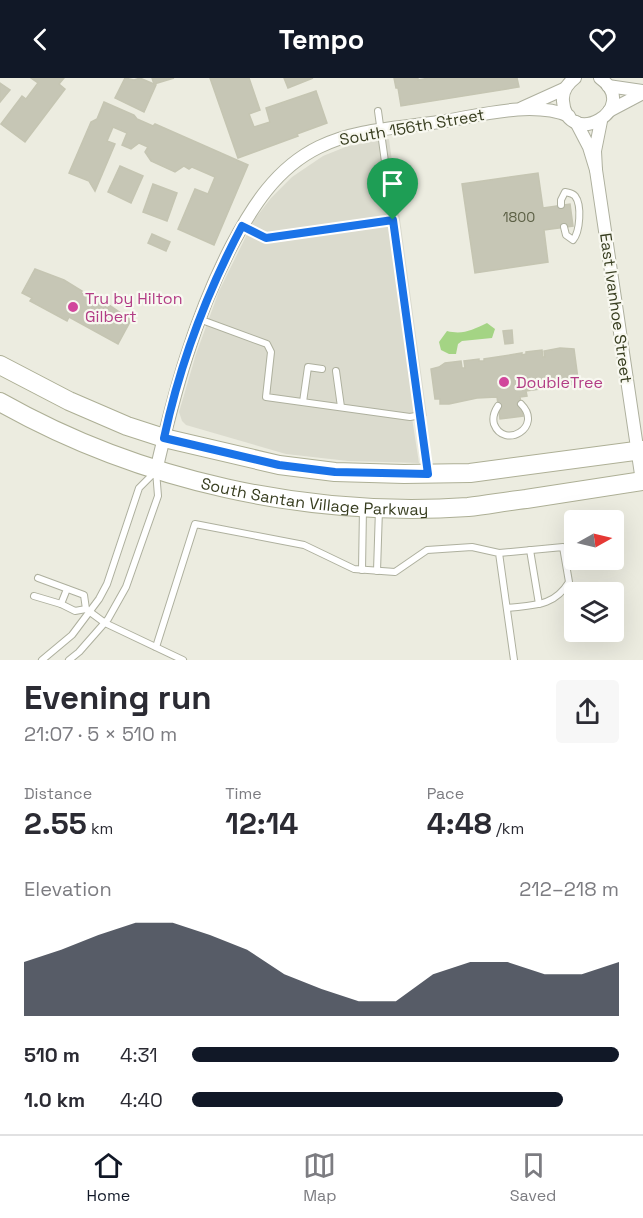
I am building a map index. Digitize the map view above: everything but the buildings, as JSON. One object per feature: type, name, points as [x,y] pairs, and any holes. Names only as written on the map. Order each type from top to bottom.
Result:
[{"type":"main road","name":"South Santan Village Parkway","points":[[0,365],[69,401],[127,426],[164,438],[279,465],[335,472],[428,474],[482,472],[640,451]]},
{"type":"main road","name":"South Santan Village Parkway","points":[[0,402],[33,421],[156,471],[268,496],[371,507],[411,509],[469,507],[642,481]]},
{"type":"street","points":[[564,89],[574,78]]},
{"type":"street","points":[[604,82],[643,92]]},
{"type":"street","name":"East Ivanhoe Street","points":[[596,170],[596,151],[612,98],[604,82]]},
{"type":"street","name":"South 156th Street","points":[[518,110],[564,89]]},
{"type":"street","name":"East Ivanhoe Street","points":[[564,89],[563,104],[589,147],[596,170],[640,451],[642,481]]},
{"type":"street","points":[[605,116],[643,92]]},
{"type":"street","name":"South 156th Street","points":[[156,471],[180,373],[198,319],[218,274],[242,226],[266,189],[303,156],[337,139],[358,134],[518,110],[550,111],[589,125],[605,116]]},
{"type":"lane","points":[[378,111],[428,474]]},
{"type":"lane","points":[[561,206],[565,192],[576,199],[579,229],[573,240],[566,235],[564,227]]},
{"type":"lane","points":[[242,226],[266,238],[393,220]]},
{"type":"lane","points":[[198,319],[267,344],[271,352],[266,397],[410,417],[421,415]]},
{"type":"lane","points":[[303,402],[308,367],[322,369]]},
{"type":"lane","points":[[336,371],[341,408]]},
{"type":"lane","points":[[498,406],[494,411],[494,423],[500,432],[510,435],[521,432],[527,423],[527,412],[521,404]]},
{"type":"lane","name":"South 156th Street","points":[[42,660],[72,635],[107,584],[139,488],[156,471]]},
{"type":"lane","name":"South 156th Street","points":[[69,660],[105,623],[119,603],[158,496],[156,471]]},
{"type":"lane","points":[[362,570],[371,507]]},
{"type":"lane","points":[[371,507],[377,571]]},
{"type":"lane","points":[[156,647],[195,524],[303,545],[354,569],[377,571],[395,572],[427,550],[471,547],[499,553],[563,547],[569,582],[565,589],[550,602],[507,608]]},
{"type":"lane","points":[[530,550],[538,604]]},
{"type":"lane","points":[[499,553],[514,660]]},
{"type":"lane","points":[[38,578],[84,595],[88,611]]},
{"type":"lane","points":[[61,604],[67,589]]},
{"type":"lane","points":[[34,596],[75,611],[88,611],[105,623],[183,660]]},
{"type":"shaded area","points":[[389,139],[427,416],[412,418],[419,463],[348,461],[286,454],[186,425],[179,412],[196,354],[219,291],[254,220],[271,198],[292,177],[323,156],[348,146]]},
{"type":"shaded area","points":[[487,323],[495,329],[492,338],[462,341],[458,344],[456,354],[449,354],[441,350],[439,342],[447,331],[463,332]]},
{"type":"place","name":"Tru by Hilton Gilbert","points":[[73,307]]},
{"type":"place","name":"DoubleTree","points":[[504,382]]},
{"type":"route","points":[[393,220],[428,474],[335,472],[279,465],[164,438],[174,392],[198,319],[242,226],[266,238],[393,220]]}]
